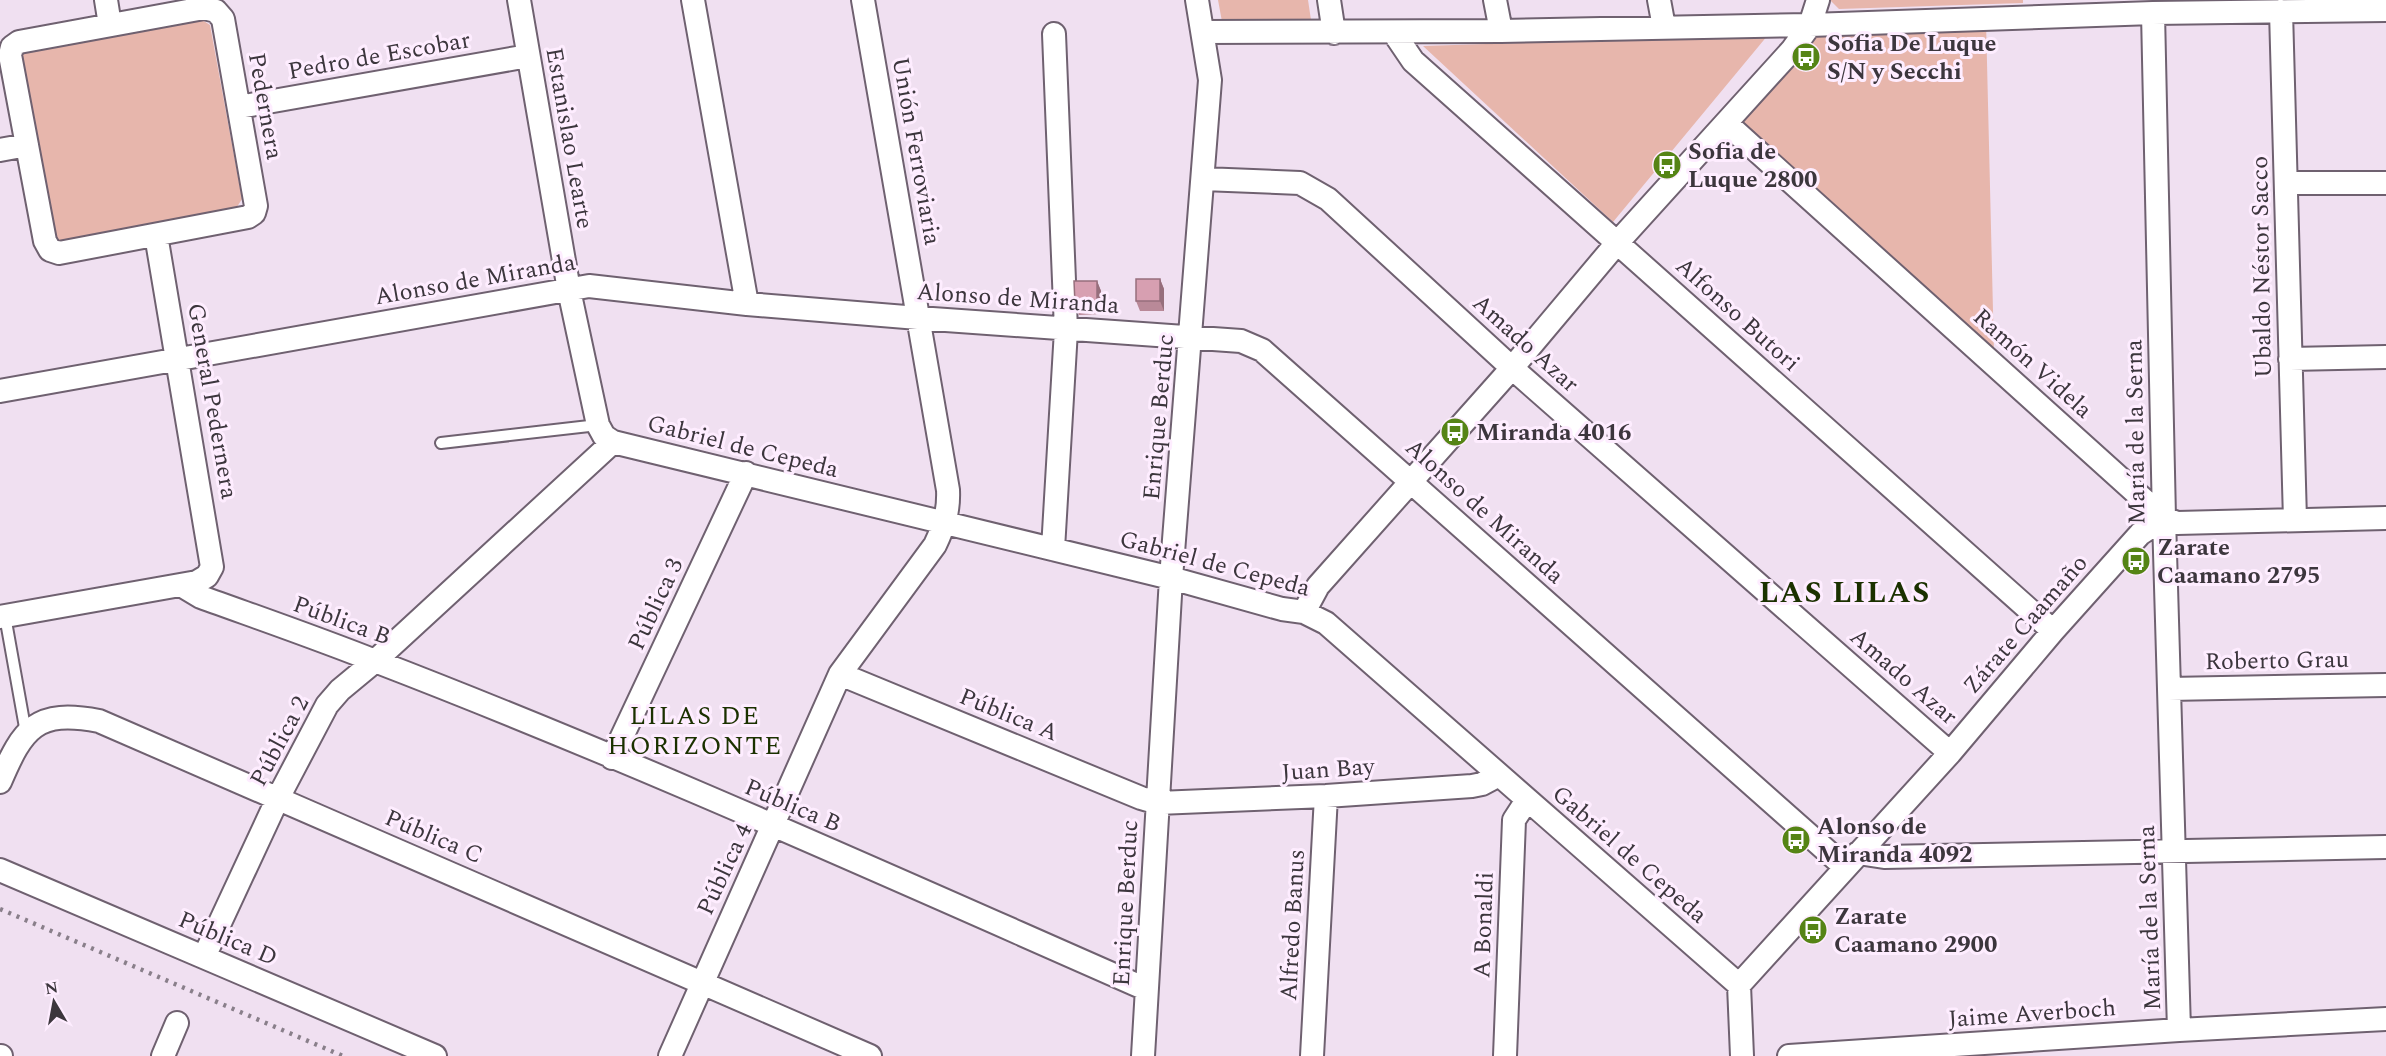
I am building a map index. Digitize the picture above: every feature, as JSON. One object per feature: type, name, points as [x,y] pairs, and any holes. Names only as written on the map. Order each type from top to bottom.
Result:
[{"type":"street","points":[[106,0],[110,25],[19,42],[12,47],[10,56],[45,242],[50,250],[59,253],[156,235]]},
{"type":"street","name":"Estanislao Learte","points":[[519,0],[569,290],[605,434]]},
{"type":"street","points":[[693,0],[747,304]]},
{"type":"street","name":"Unión Ferroviaria","points":[[863,0],[948,490],[949,508],[945,524]]},
{"type":"street","name":"Enrique Berduc","points":[[1143,1056],[1171,578],[1210,80],[1197,0]]},
{"type":"street","points":[[1329,0],[1334,33]]},
{"type":"street","points":[[1495,0],[1501,31]]},
{"type":"street","points":[[1659,0],[1664,27]]},
{"type":"street","points":[[1304,612],[1318,586],[1512,368],[1617,243],[1792,50],[1810,25],[1818,0]]},
{"type":"street","points":[[1203,32],[1394,33],[1810,25],[2153,13],[2193,6],[2281,11],[2349,5],[2386,10]]},
{"type":"street","name":"Pedernera","points":[[110,25],[204,8],[216,11],[223,19],[256,206],[254,213],[248,217],[156,235]]},
{"type":"street","name":"Ubaldo Néstor Sacco","points":[[2281,11],[2295,520]]},
{"type":"street","name":"María de la Serna","points":[[2153,13],[2164,518],[2179,1030]]},
{"type":"street","name":"Alfonso Butori","points":[[1394,33],[1413,61],[2053,631]]},
{"type":"street","points":[[1053,549],[1066,330],[1054,34]]},
{"type":"street","name":"Pedro de Escobar","points":[[238,108],[528,56]]},
{"type":"street","name":"Ramón Videla","points":[[1726,123],[2164,518]]},
{"type":"street","points":[[0,150],[27,145]]},
{"type":"street","name":"Amado Azar","points":[[1203,179],[1300,183],[1316,190],[1328,199],[1512,368],[1950,753]]},
{"type":"street","points":[[2286,183],[2386,183]]},
{"type":"street","name":"General Pedernera","points":[[156,235],[212,555],[212,567],[207,576],[197,582],[181,585]]},
{"type":"street","name":"Alonso de Miranda","points":[[0,391],[589,286],[747,304],[1066,330],[1241,341],[1253,344],[1410,482],[1851,860]]},
{"type":"street","points":[[2290,359],[2386,357]]},
{"type":"street","name":"Gabriel de Cepeda","points":[[605,434],[945,524],[1171,578],[1282,609],[1304,612],[1326,623],[1738,985]]},
{"type":"street","name":"Pública 2","points":[[204,957],[278,798],[327,705],[340,690],[375,661],[605,434]]},
{"type":"street","name":"Pública 3","points":[[612,758],[746,473]]},
{"type":"street","points":[[2164,518],[2177,523],[2386,518]]},
{"type":"street","name":"Zárate Caamaño","points":[[1738,985],[1950,753],[2053,631],[2140,534],[2164,518]]},
{"type":"street","name":"Pública 4","points":[[670,1056],[840,674],[935,545],[945,524]]},
{"type":"street","points":[[2,616],[181,585]]},
{"type":"street","name":"Pública B","points":[[181,585],[201,597],[375,661],[774,825],[1146,989]]},
{"type":"street","name":"Pública A","points":[[840,674],[1130,794],[1158,803]]},
{"type":"street","name":"Roberto Grau","points":[[2169,689],[2386,685]]},
{"type":"street","name":"Pública C","points":[[0,782],[11,757],[26,733],[50,718],[73,716],[99,721],[702,981],[870,1056]]},
{"type":"street","name":"Juan Bay","points":[[1158,803],[1326,796],[1482,784],[1499,775]]},
{"type":"street","name":"Alfredo Banus","points":[[1312,1056],[1326,796]]},
{"type":"street","name":"A Bonaldi","points":[[1505,1056],[1514,820],[1527,800]]},
{"type":"street","points":[[1851,860],[1884,857],[2386,847]]},
{"type":"street","name":"Pública D","points":[[0,870],[435,1056]]},
{"type":"street","points":[[1738,985],[1742,1056]]},
{"type":"street","name":"Jaime Averboch","points":[[1789,1056],[2179,1030],[2386,1019]]},
{"type":"street","points":[[162,1056],[177,1023]]},
{"type":"lane","points":[[441,443],[605,434]]},
{"type":"lane","points":[[2,616],[26,733]]},
{"type":"shaded area","points":[[1218,0],[1308,0],[1311,20],[1223,27]]},
{"type":"shaded area","points":[[1830,0],[2023,0],[2023,3],[1839,9]]},
{"type":"shaded area","points":[[199,18],[210,25],[242,199],[235,210],[59,244],[49,240],[18,53]]},
{"type":"shaded area","points":[[1986,21],[1994,352],[1736,120],[1820,28]]},
{"type":"shaded area","points":[[1768,35],[1613,222],[1423,46]]},
{"type":"building","points":[[1136,279],[1160,279],[1160,301],[1136,301]]},
{"type":"building","points":[[1074,281],[1097,281],[1097,304],[1075,304]]},
{"type":"railway","points":[[0,909],[343,1056]]},
{"type":"place","name":"Sofia De Luque S/N y Secchi","points":[[1806,57]]},
{"type":"place","name":"Sofia de Luque 2800","points":[[1667,165]]},
{"type":"place","name":"Miranda 4016","points":[[1455,432]]},
{"type":"place","name":"Zarate Caamano 2795","points":[[2136,561]]},
{"type":"place","name":"Alonso de Miranda 4092","points":[[1796,840]]},
{"type":"place","name":"Zarate Caamano 2900","points":[[1813,930]]},
{"type":"district","name":"LAS LILAS","points":[[1845,592]]},
{"type":"district","name":"LILAS DE HORIZONTE","points":[[695,730]]}]
